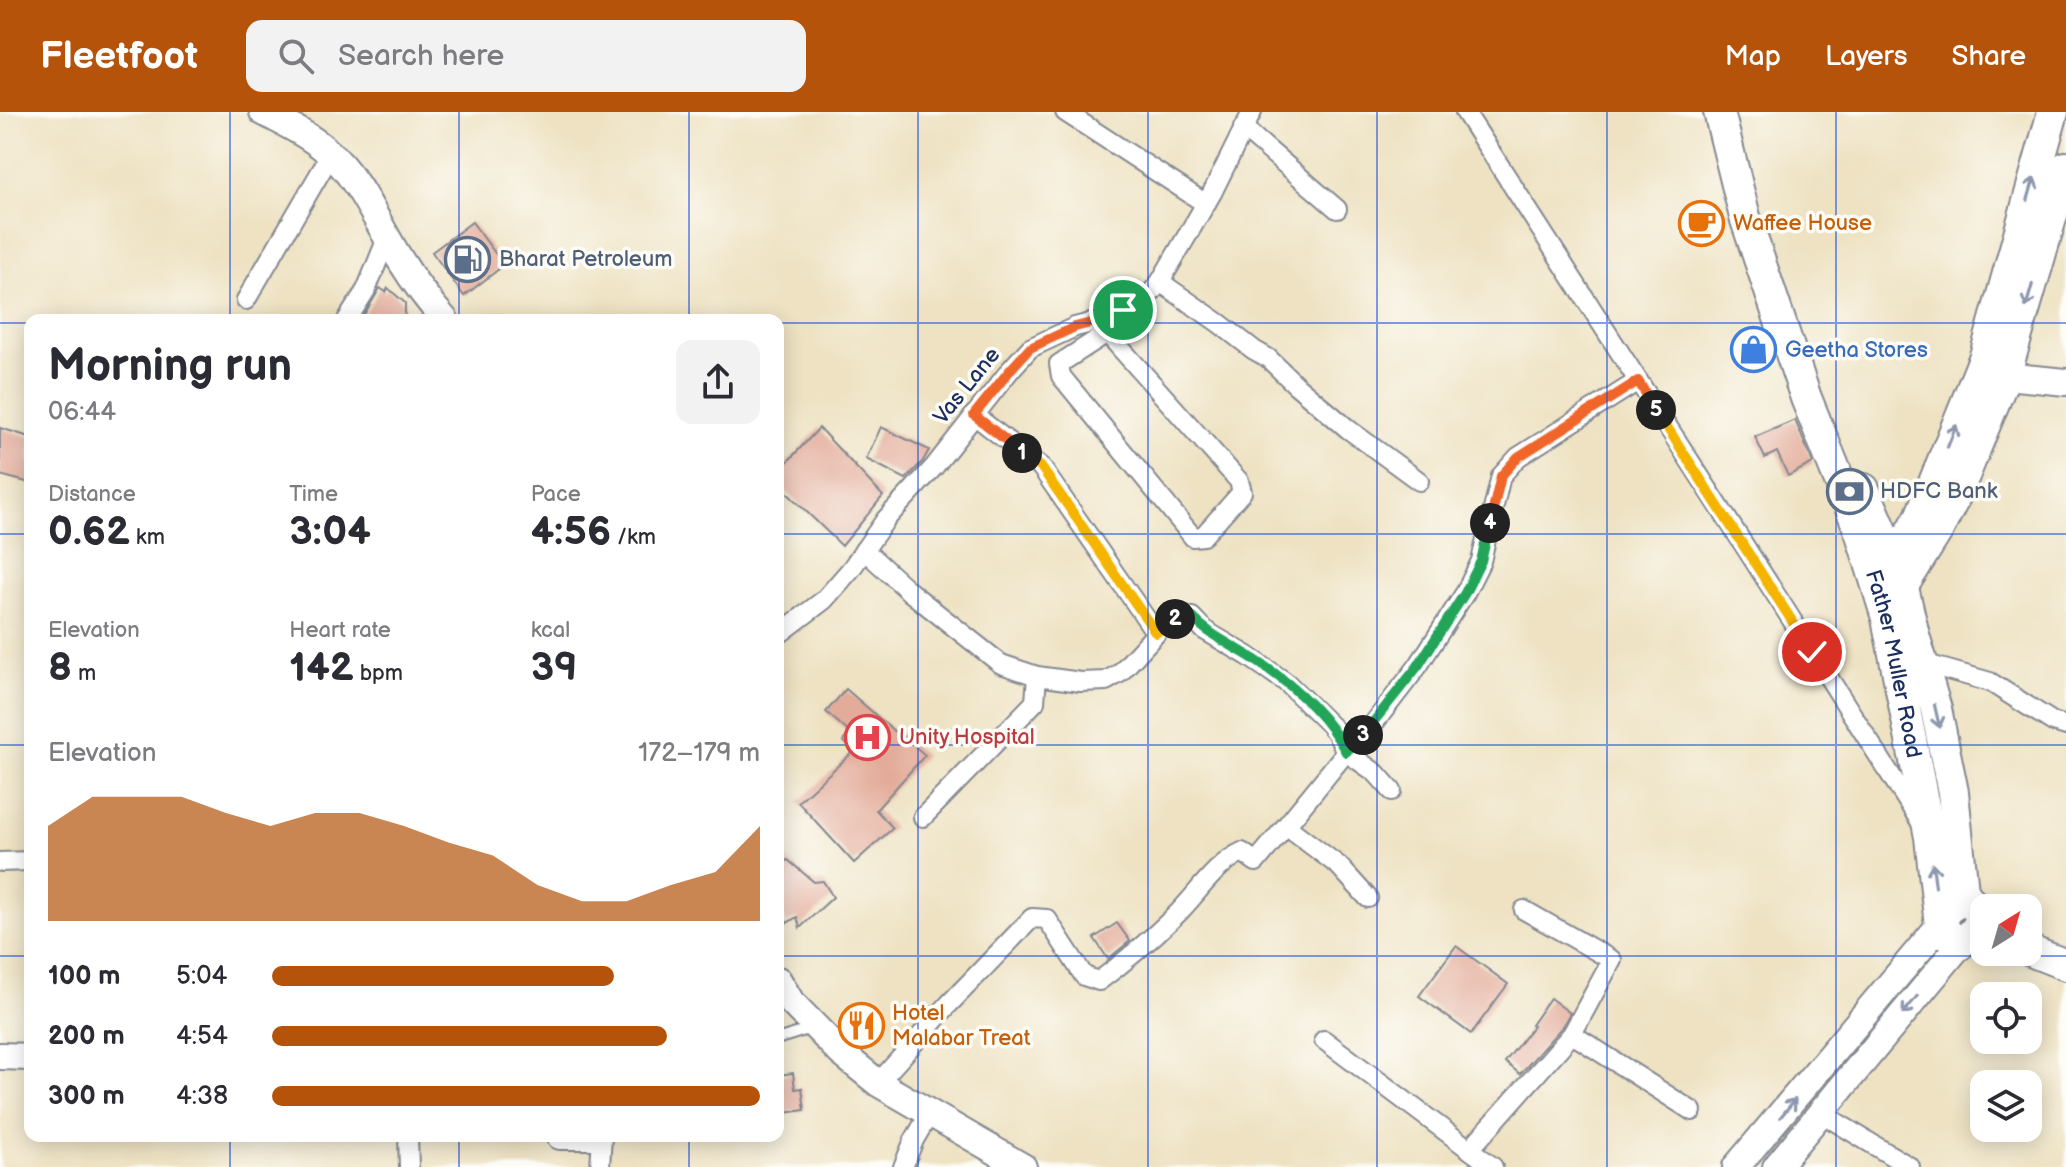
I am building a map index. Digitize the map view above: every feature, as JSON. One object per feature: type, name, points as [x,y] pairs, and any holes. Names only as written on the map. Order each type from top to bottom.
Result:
[{"type":"main road","points":[[263,112],[297,130],[331,154],[352,180],[408,272],[440,314]]},
{"type":"main road","name":"Father Muller Road","points":[[1719,112],[1745,217],[1806,398],[1860,531],[1887,576],[1887,618],[1908,658],[1930,837],[1950,935]]},
{"type":"main road","points":[[1739,112],[1766,235],[1858,474],[1887,576],[1939,528],[1957,493],[1993,371],[2066,167]]},
{"type":"main road","points":[[1993,371],[2053,112]]},
{"type":"main road","points":[[1993,371],[2066,382]]},
{"type":"main road","points":[[1776,1167],[1821,1113],[1950,935],[1963,892],[1953,792],[1936,709],[1908,658]]},
{"type":"main road","points":[[1963,892],[1970,901]]},
{"type":"main road","points":[[1736,1167],[1950,935],[1970,925]]},
{"type":"main road","points":[[2042,956],[2066,965]]},
{"type":"main road","points":[[784,990],[791,1002],[841,1053],[878,1083],[1023,1167]]},
{"type":"main road","points":[[0,1056],[24,1057]]},
{"type":"street","points":[[1065,112],[1206,204]]},
{"type":"street","points":[[1465,112],[1930,837]]},
{"type":"street","points":[[1248,120],[1337,209]]},
{"type":"street","name":"Vas Lane","points":[[784,630],[824,600],[886,519],[934,467],[1030,348],[1075,327],[1105,327],[1150,294],[1206,204],[1248,120]]},
{"type":"street","points":[[246,300],[331,154]]},
{"type":"street","points":[[351,314],[366,290],[387,238]]},
{"type":"street","points":[[1160,282],[1268,358],[1337,420],[1419,481]]},
{"type":"street","points":[[1105,327],[1239,481],[1242,492],[1203,536],[1193,537],[1061,376],[1059,364],[1105,327]]},
{"type":"street","points":[[878,1083],[1032,918],[1047,919],[1084,976],[1099,981],[1176,915],[1229,858],[1242,852],[1256,862],[1346,752],[1371,727],[1418,666],[1465,593],[1481,561],[1501,476],[1518,457],[1638,381]]},
{"type":"street","points":[[974,415],[1041,467],[1156,633]]},
{"type":"street","points":[[864,550],[910,592],[1001,664],[1037,676],[1081,682],[1106,681],[1120,673],[1173,619],[1192,617],[1204,630],[1287,683],[1336,731],[1346,752],[1376,773],[1392,791]]},
{"type":"street","points":[[1908,658],[1990,682],[2053,722],[2066,726]]},
{"type":"street","points":[[923,817],[1035,702],[1037,676]]},
{"type":"street","points":[[1286,826],[1339,866],[1368,898]]},
{"type":"street","points":[[0,862],[24,861]]},
{"type":"street","points":[[1470,1149],[1572,1034],[1612,960],[1524,910]]},
{"type":"street","points":[[1572,1034],[1692,1111]]},
{"type":"street","points":[[1324,1040],[1493,1167]]},
{"type":"street","points":[[903,1167],[930,1113]]},
{"type":"street","points":[[1821,1113],[1910,1167]]},
{"type":"street","points":[[408,1142],[409,1167]]},
{"type":"street","points":[[600,1167],[602,1142]]},
{"type":"lane","points":[[784,1037],[816,1027]]},
{"type":"building","name":"Bharat Petroleum","points":[[472,222],[504,265],[464,296],[432,252]]},
{"type":"building","points":[[380,288],[386,292],[388,288],[405,303],[405,314],[365,314]]},
{"type":"building","points":[[1795,420],[1813,463],[1788,476],[1777,452],[1765,458],[1755,437]]},
{"type":"building","points":[[881,427],[929,450],[906,479],[866,459]]},
{"type":"building","points":[[0,428],[24,435],[24,481],[0,475]]},
{"type":"building","points":[[819,428],[883,496],[842,546],[784,490],[784,466]]},
{"type":"building","points":[[846,689],[925,755],[876,810],[893,828],[854,863],[798,802],[854,751],[843,741],[850,733],[826,712]]},
{"type":"building","points":[[788,860],[814,882],[823,881],[833,897],[800,928],[797,917],[787,923],[784,917],[784,862]]},
{"type":"building","points":[[1117,923],[1130,941],[1108,959],[1094,938]]},
{"type":"building","points":[[1456,946],[1508,984],[1471,1034],[1419,996]]},
{"type":"building","points":[[1550,998],[1570,1013],[1562,1027],[1520,1074],[1505,1062]]},
{"type":"building","points":[[793,1073],[795,1089],[802,1088],[805,1110],[784,1113],[784,1074]]},
{"type":"place","name":"Waffee House","points":[[1702,223]]},
{"type":"place","name":"Bharat Petroleum","points":[[468,259]]},
{"type":"place","name":"Geetha Stores","points":[[1754,350]]},
{"type":"place","name":"HDFC Bank","points":[[1849,491]]},
{"type":"place","name":"Unity Hospital","points":[[868,737]]},
{"type":"place","name":"Hotel Malabar Treat","points":[[861,1026]]},
{"type":"route","points":[[1123,310],[1103,320],[1075,327],[1030,348],[974,415],[1041,467],[1156,633],[1173,619],[1192,617],[1204,630],[1287,683],[1336,731],[1346,752],[1371,727],[1418,666],[1465,593],[1481,561],[1501,476],[1518,457],[1638,381],[1812,652]]}]
